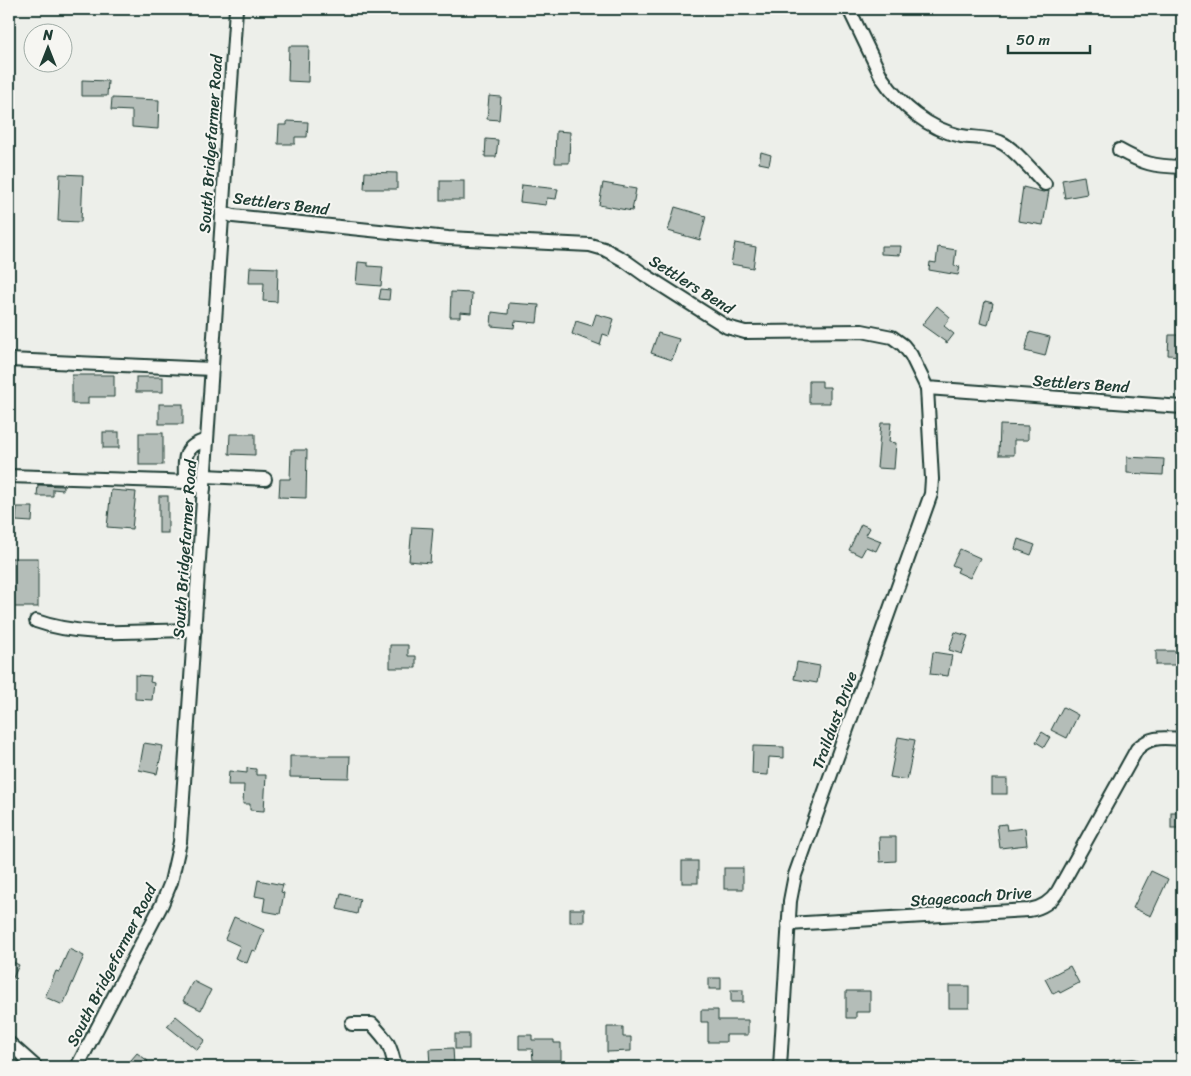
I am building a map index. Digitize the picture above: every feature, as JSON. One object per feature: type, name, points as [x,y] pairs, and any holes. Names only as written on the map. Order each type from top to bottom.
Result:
[{"type":"street","name":"South Bridgefarmer Road","points":[[77,1067],[162,904],[177,861],[182,822],[236,9]]},
{"type":"street","points":[[849,9],[882,78],[889,88],[919,118],[939,130],[961,136],[998,141],[1010,148],[1045,184]]},
{"type":"street","points":[[1118,150],[1154,166],[1182,167]]},
{"type":"street","name":"Settlers Bend","points":[[222,212],[233,216],[448,238],[590,245],[604,249],[624,260],[727,327],[745,332],[862,331],[892,337],[903,345],[911,356],[927,388],[1182,407]]},
{"type":"street","points":[[9,360],[212,369]]},
{"type":"street","name":"Traildust Drive","points":[[780,1067],[788,924],[795,875],[931,494],[932,479],[927,388]]},
{"type":"street","points":[[184,482],[187,450],[196,443],[207,440]]},
{"type":"street","points":[[9,476],[184,482],[265,479]]},
{"type":"street","points":[[36,621],[72,630],[195,630]]},
{"type":"street","name":"Stagecoach Drive","points":[[788,924],[1029,910],[1041,907],[1054,897],[1058,891],[1143,742],[1151,739],[1182,739]]},
{"type":"street","points":[[352,1024],[372,1024],[387,1039],[394,1067]]},
{"type":"street","points":[[9,1043],[36,1067]]},
{"type":"street","points":[[1116,1067],[1137,1067]]},
{"type":"building","points":[[289,46],[309,46],[308,82],[288,81]]},
{"type":"building","points":[[82,80],[108,81],[107,96],[82,96]]},
{"type":"building","points":[[489,96],[501,97],[499,120],[487,119]]},
{"type":"building","points":[[112,98],[159,100],[158,129],[132,127],[132,111],[111,110]]},
{"type":"building","points":[[287,121],[308,122],[307,137],[295,137],[295,144],[278,144],[279,125],[287,125]]},
{"type":"building","points":[[556,131],[570,132],[569,163],[555,163]]},
{"type":"building","points":[[486,139],[498,140],[496,157],[485,157]]},
{"type":"building","points":[[761,152],[771,155],[769,165],[759,163]]},
{"type":"building","points":[[365,172],[397,173],[397,189],[364,189]]},
{"type":"building","points":[[60,174],[83,175],[81,222],[58,221]]},
{"type":"building","points":[[1084,176],[1087,194],[1065,198],[1062,180]]},
{"type":"building","points":[[440,181],[464,181],[464,200],[440,200]]},
{"type":"building","points":[[603,183],[636,189],[632,211],[599,205]]},
{"type":"building","points":[[522,185],[558,189],[556,199],[547,198],[546,205],[520,202]]},
{"type":"building","points":[[1023,187],[1043,192],[1049,191],[1043,225],[1018,221]]},
{"type":"building","points":[[675,207],[706,216],[700,240],[668,231]]},
{"type":"building","points":[[735,243],[756,247],[753,268],[731,264]]},
{"type":"building","points":[[881,246],[901,246],[900,255],[881,254]]},
{"type":"building","points":[[938,247],[956,250],[954,266],[960,267],[958,275],[929,270],[930,262],[936,263]]},
{"type":"building","points":[[358,262],[368,263],[368,266],[383,267],[381,286],[356,284]]},
{"type":"building","points":[[250,267],[278,268],[277,302],[263,301],[264,283],[249,283]]},
{"type":"building","points":[[381,289],[390,290],[389,300],[379,299]]},
{"type":"building","points":[[451,292],[472,293],[471,313],[460,312],[460,317],[450,317]]},
{"type":"building","points":[[985,301],[993,303],[988,325],[980,323]]},
{"type":"building","points":[[509,303],[539,305],[537,323],[515,321],[514,328],[491,326],[492,312],[508,314]]},
{"type":"building","points":[[937,306],[950,317],[944,326],[954,334],[947,343],[922,325]]},
{"type":"building","points":[[596,314],[614,319],[609,336],[603,334],[600,345],[572,334],[576,321],[592,326]]},
{"type":"building","points":[[1030,332],[1050,337],[1045,356],[1025,351]]},
{"type":"building","points":[[658,333],[679,339],[672,360],[651,353]]},
{"type":"building","points":[[1169,335],[1182,335],[1182,356],[1168,355]]},
{"type":"building","points":[[72,375],[114,375],[114,397],[88,397],[88,404],[72,404]]},
{"type":"building","points":[[136,377],[163,377],[163,392],[136,392]]},
{"type":"building","points":[[809,381],[822,381],[822,387],[830,387],[830,403],[809,403]]},
{"type":"building","points":[[159,404],[183,404],[183,424],[159,424]]},
{"type":"building","points":[[881,423],[891,423],[889,442],[896,443],[894,469],[877,468]]},
{"type":"building","points":[[1000,425],[1028,426],[1028,440],[1014,440],[1014,455],[999,455]]},
{"type":"building","points":[[103,432],[119,432],[119,448],[103,448]]},
{"type":"building","points":[[139,433],[163,433],[163,465],[139,465]]},
{"type":"building","points":[[230,434],[255,434],[255,455],[229,454]]},
{"type":"building","points":[[291,450],[307,450],[306,498],[279,497],[280,479],[290,479]]},
{"type":"building","points":[[1127,457],[1164,459],[1163,475],[1127,473]]},
{"type":"building","points":[[38,485],[63,486],[63,490],[53,489],[53,496],[37,496]]},
{"type":"building","points":[[111,490],[136,492],[132,529],[107,527]]},
{"type":"building","points":[[159,496],[168,496],[168,533],[159,533]]},
{"type":"building","points":[[17,507],[33,507],[32,522],[16,521]]},
{"type":"building","points":[[861,524],[870,528],[866,535],[881,541],[876,551],[866,547],[861,556],[849,550]]},
{"type":"building","points":[[412,527],[433,528],[430,563],[409,561]]},
{"type":"building","points":[[1018,539],[1035,545],[1031,555],[1015,549]]},
{"type":"building","points":[[960,549],[980,558],[970,578],[957,572],[959,568],[952,565]]},
{"type":"building","points":[[9,558],[38,558],[38,607],[9,607]]},
{"type":"building","points":[[955,632],[968,636],[962,654],[949,650]]},
{"type":"building","points":[[390,645],[408,645],[408,656],[416,656],[416,668],[390,668]]},
{"type":"building","points":[[1156,651],[1182,651],[1182,665],[1156,665]]},
{"type":"building","points":[[933,652],[952,655],[948,676],[930,674]]},
{"type":"building","points":[[797,662],[820,666],[817,683],[794,679]]},
{"type":"building","points":[[135,675],[151,676],[150,682],[154,683],[152,700],[135,699]]},
{"type":"building","points":[[1063,707],[1078,715],[1067,738],[1051,730]]},
{"type":"building","points":[[1042,732],[1050,737],[1044,747],[1036,742]]},
{"type":"building","points":[[898,737],[915,740],[907,780],[890,777]]},
{"type":"building","points":[[144,743],[163,746],[157,774],[139,770]]},
{"type":"building","points":[[753,746],[784,747],[784,758],[769,757],[768,775],[752,774]]},
{"type":"building","points":[[290,756],[350,756],[349,778],[290,777]]},
{"type":"building","points":[[247,768],[256,769],[256,775],[266,775],[264,811],[250,810],[250,804],[243,804],[244,785],[228,785],[229,771],[247,773]]},
{"type":"building","points":[[992,779],[1007,779],[1007,794],[992,794]]},
{"type":"building","points":[[1171,812],[1182,812],[1182,828],[1171,828]]},
{"type":"building","points":[[1006,824],[1007,830],[1025,828],[1027,845],[1000,848],[997,825]]},
{"type":"building","points":[[879,837],[896,837],[896,861],[880,862]]},
{"type":"building","points":[[682,861],[698,861],[698,883],[682,883]]},
{"type":"building","points":[[724,868],[743,868],[743,889],[724,889]]},
{"type":"building","points":[[1151,871],[1168,879],[1151,916],[1133,908]]},
{"type":"building","points":[[258,880],[283,885],[281,892],[284,893],[280,914],[263,911],[265,898],[255,896]]},
{"type":"building","points":[[341,894],[360,899],[357,914],[337,909]]},
{"type":"building","points":[[570,909],[584,909],[584,922],[570,922]]},
{"type":"building","points":[[234,917],[264,930],[256,951],[252,950],[247,963],[235,958],[240,946],[225,939]]},
{"type":"building","points":[[69,949],[84,956],[63,1005],[45,997],[56,971],[59,972]]},
{"type":"building","points":[[9,960],[19,965],[9,986]]},
{"type":"building","points":[[1070,966],[1079,983],[1060,993],[1059,991],[1053,994],[1045,979]]},
{"type":"building","points":[[709,978],[721,978],[721,989],[709,989]]},
{"type":"building","points":[[193,981],[211,990],[201,1010],[183,1001]]},
{"type":"building","points":[[949,986],[969,986],[969,1008],[949,1008]]},
{"type":"building","points":[[731,990],[743,990],[743,1002],[731,1002]]},
{"type":"building","points":[[846,991],[870,991],[870,1012],[856,1012],[856,1018],[846,1018]]},
{"type":"building","points":[[701,1010],[718,1010],[718,1020],[748,1020],[748,1035],[726,1035],[726,1042],[708,1042],[708,1022],[701,1022]]},
{"type":"building","points":[[176,1016],[205,1040],[197,1050],[167,1026]]},
{"type":"building","points":[[607,1027],[623,1027],[623,1037],[631,1037],[631,1051],[607,1052]]},
{"type":"building","points":[[455,1034],[469,1034],[469,1049],[455,1049]]},
{"type":"building","points":[[519,1035],[532,1035],[532,1040],[554,1040],[554,1043],[561,1043],[561,1060],[533,1060],[532,1049],[519,1049]]},
{"type":"building","points":[[453,1048],[454,1065],[430,1066],[429,1049]]},
{"type":"building","points":[[137,1053],[148,1061],[143,1067],[125,1067]]}]
